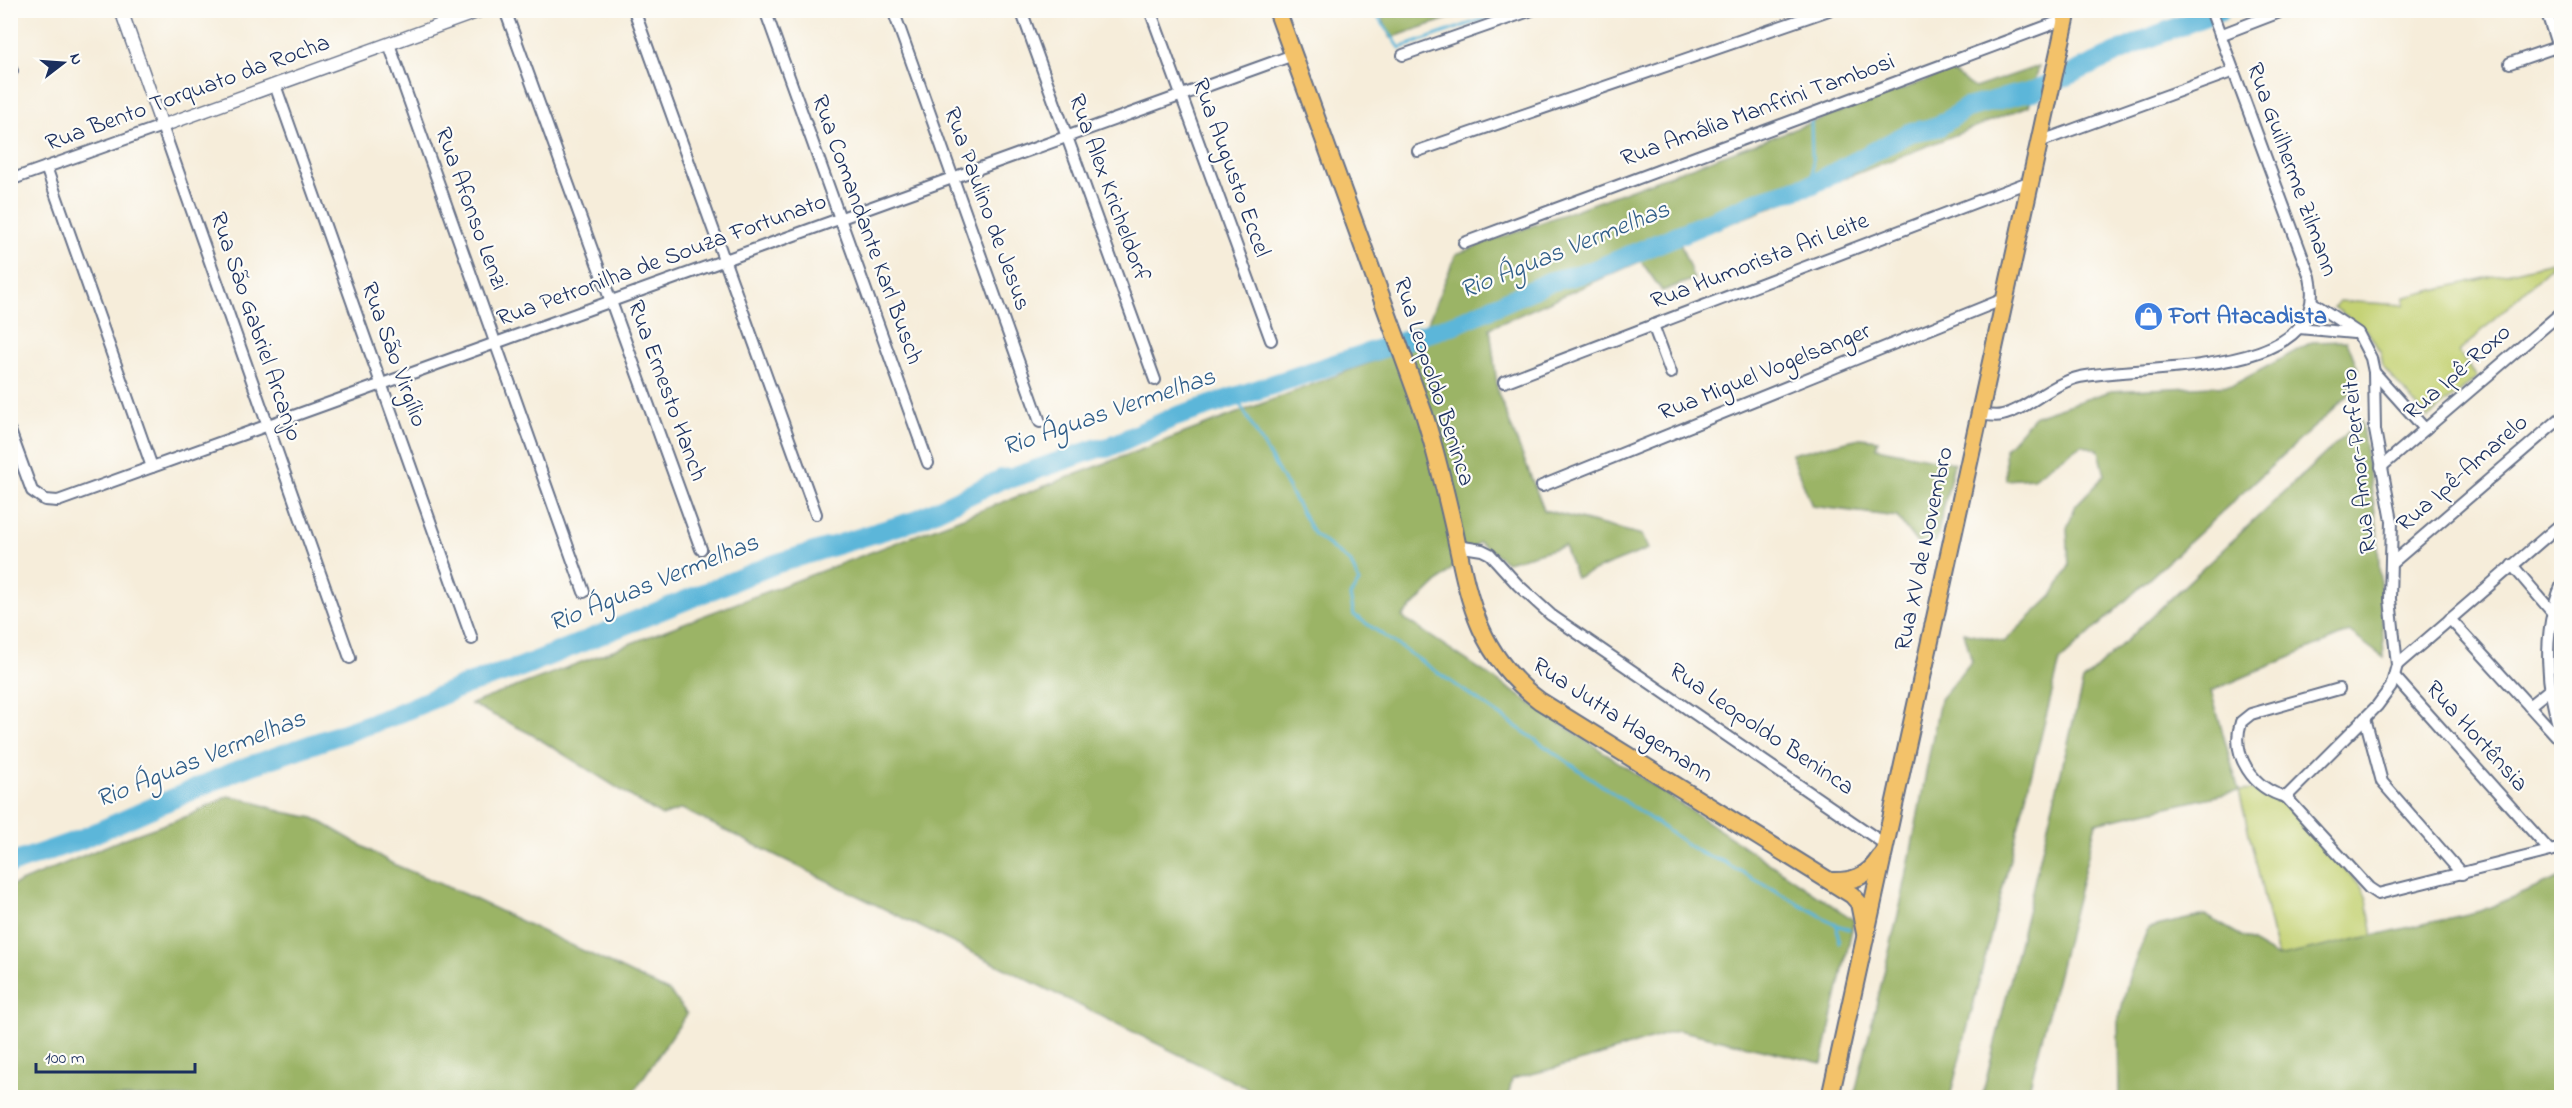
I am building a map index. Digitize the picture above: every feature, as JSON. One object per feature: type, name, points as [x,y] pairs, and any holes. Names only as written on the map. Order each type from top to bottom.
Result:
[{"type":"main road","name":"Rua Leopoldo Beninca","points":[[1277,10],[1434,446],[1457,546]]},
{"type":"main road","name":"Rua XV de Novembro","points":[[1830,1098],[2067,15]]},
{"type":"main road","name":"Rua Jutta Hagemann","points":[[1457,546],[1470,602],[1479,627],[1499,663],[1522,687],[1852,895],[1859,903],[1865,933]]},
{"type":"main road","points":[[1830,880],[1844,881],[1864,875],[1879,860],[1886,845]]},
{"type":"street","name":"Rua São Gabriel Arcanjo","points":[[121,10],[350,658]]},
{"type":"street","name":"Rua Bento Torquato da Rocha","points":[[10,180],[482,10]]},
{"type":"street","name":"Rua Ernesto Hanch","points":[[505,10],[701,549]]},
{"type":"street","points":[[634,10],[816,514]]},
{"type":"street","name":"Rua Comandante Karl Busch","points":[[765,10],[928,463]]},
{"type":"street","name":"Rua Paulino de Jesus","points":[[892,10],[1040,422]]},
{"type":"street","name":"Rua Alex Kricheldorf","points":[[1022,10],[1155,380]]},
{"type":"street","name":"Rua Augusto Eccel","points":[[1150,10],[1271,340]]},
{"type":"street","points":[[1403,54],[1532,10]]},
{"type":"street","points":[[1418,152],[1829,10]]},
{"type":"street","points":[[2220,35],[2284,10]]},
{"type":"street","points":[[2546,10],[2562,60]]},
{"type":"street","name":"Rua Amália Manfrini Tambosi","points":[[1464,243],[2067,15]]},
{"type":"street","name":"Rua Guilherme Zilmann","points":[[1979,414],[1995,416],[2007,414],[2051,388],[2083,376],[2230,361],[2272,346],[2299,328],[2309,314],[2313,303],[2310,278],[2213,15]]},
{"type":"street","name":"Rua Afonso Lenzi","points":[[389,44],[584,592]]},
{"type":"street","points":[[2510,63],[2559,46]]},
{"type":"street","name":"Rua Petronilha de Souza Fortunato","points":[[10,431],[32,491],[45,500],[58,501],[1293,55]]},
{"type":"street","points":[[2039,142],[2234,71]]},
{"type":"street","name":"Rua São Virgílio","points":[[275,85],[472,639]]},
{"type":"street","points":[[46,167],[152,467]]},
{"type":"street","name":"Rua Humorista Ari Leite","points":[[1504,382],[2031,181]]},
{"type":"street","name":"Rua Miguel Vogelsanger","points":[[1542,486],[2004,299]]},
{"type":"street","name":"Rua Amor-Perfeito","points":[[2286,797],[2386,696],[2396,677],[2397,665],[2391,613],[2392,521],[2375,430],[2374,372],[2366,345],[2358,333],[2313,303]]},
{"type":"street","name":"Rua Ipê-Roxo","points":[[2381,467],[2562,312]]},
{"type":"street","points":[[1653,325],[1671,373]]},
{"type":"street","name":"Rua Amor-Perfeito","points":[[2299,328],[2358,333]]},
{"type":"street","points":[[2374,372],[2425,429]]},
{"type":"street","name":"Rua Ipê-Amarelo","points":[[2391,564],[2562,417]]},
{"type":"street","points":[[2397,665],[2562,522]]},
{"type":"street","name":"Rua Leopoldo Beninca","points":[[1457,546],[1482,550],[1490,554],[1518,585],[1551,615],[1886,845]]},
{"type":"street","points":[[2512,565],[2552,612]]},
{"type":"street","points":[[2562,584],[2552,612],[2548,654],[2550,690],[2562,740]]},
{"type":"street","points":[[2450,619],[2562,740]]},
{"type":"street","name":"Rua Hortênsia","points":[[2396,677],[2550,852]]},
{"type":"street","points":[[2339,689],[2250,714],[2241,722],[2239,745],[2246,768],[2265,788],[2286,797],[2369,888],[2378,894],[2562,848]]},
{"type":"street","points":[[2529,706],[2550,690]]},
{"type":"street","points":[[2365,718],[2382,782],[2462,874]]},
{"type":"green space","points":[[1380,10],[1471,11],[1390,38]]},
{"type":"green space","points":[[2039,66],[2029,106],[1680,243],[1694,279],[1662,291],[1641,261],[1490,328],[1498,393],[1544,510],[1642,535],[1648,549],[1576,578],[1564,546],[1507,562],[1479,542],[1402,617],[1854,920],[1822,1063],[1678,1030],[1586,1060],[1512,1079],[1508,1097],[1265,1097],[682,809],[662,816],[533,735],[471,704],[1419,344],[1456,254],[1951,71],[1975,88]]},
{"type":"green space","points":[[2557,261],[2459,352],[2477,377],[2428,418],[2383,367],[2381,353],[2368,332],[2334,307],[2339,301],[2404,305],[2405,297]]},
{"type":"green space","points":[[2347,341],[2358,369],[2353,391],[2060,661],[1950,1097],[1854,1097],[1902,898],[1940,699],[1972,661],[1964,632],[2004,642],[2052,596],[2069,566],[2067,528],[2076,505],[2105,475],[2099,451],[2082,444],[2033,478],[2006,480],[2005,449],[2035,416],[2111,391],[2233,385],[2312,342]]},
{"type":"green space","points":[[2361,420],[2377,526],[2384,658],[2349,632],[2211,691],[2239,791],[2096,823],[2027,1097],[1982,1097],[2083,681]]},
{"type":"green space","points":[[1860,438],[1878,440],[1876,448],[1954,463],[1936,542],[1917,543],[1897,517],[1812,506],[1791,454]]},
{"type":"green space","points":[[2254,790],[2288,806],[2362,888],[2367,899],[2373,937],[2278,957],[2239,791]]},
{"type":"green space","points":[[228,796],[283,812],[314,818],[393,864],[464,894],[670,992],[687,1014],[630,1097],[11,1097],[11,886],[123,839],[190,815]]},
{"type":"green space","points":[[2561,877],[2561,1097],[2119,1097],[2118,1022],[2129,977],[2148,928],[2205,915],[2278,957],[2481,911]]},
{"type":"waterway","points":[[1373,10],[1400,48],[1509,10]]},
{"type":"waterway","name":"Rio Águas Vermelhas","points":[[10,864],[79,840],[238,770],[390,717],[465,685],[521,667],[775,564],[914,521],[1002,479],[1012,478],[1098,448],[1107,448],[1172,418],[1458,323],[1549,282],[1592,271],[1764,199],[1813,184],[1911,132],[1938,127],[1966,108],[2036,90],[2147,39],[2221,10]]},
{"type":"waterway","points":[[1811,121],[1813,184]]},
{"type":"waterway","points":[[1231,399],[1241,406],[1314,534],[1351,563],[1359,582],[1350,596],[1354,615],[1700,853],[1722,861],[1837,925],[1849,929]]},
{"type":"waterway","points":[[1837,925],[1839,943]]},
{"type":"place","name":"Fort Atacadista","points":[[2148,317]]}]
